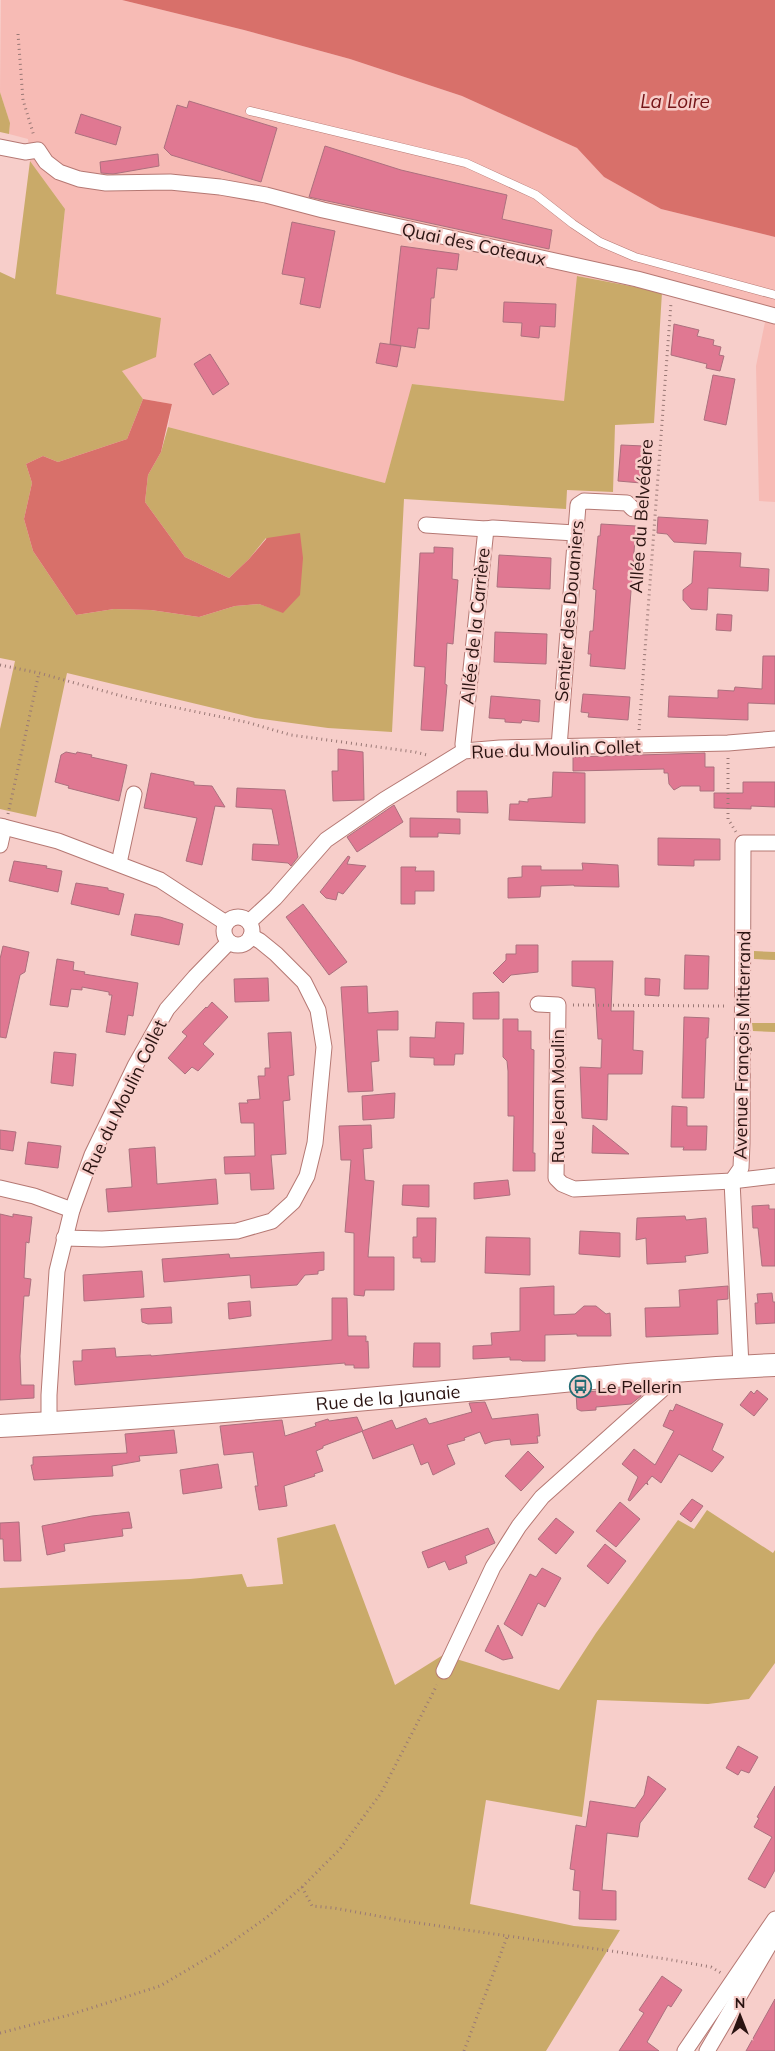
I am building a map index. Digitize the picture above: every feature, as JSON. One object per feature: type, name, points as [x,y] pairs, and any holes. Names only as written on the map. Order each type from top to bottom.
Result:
[{"type":"main road","name":"Rue de la Jaunaie","points":[[0,1426],[319,1404],[670,1372],[775,1365]]},
{"type":"street","points":[[0,147],[25,152],[38,150]]},
{"type":"street","name":"Quai des Coteaux","points":[[38,150],[46,162],[59,172],[79,179],[106,183],[170,182],[220,187],[266,195],[322,210],[636,278],[775,316]]},
{"type":"street","name":"Sentier des Douaniers","points":[[559,747],[578,505],[584,500],[627,503],[633,510]]},
{"type":"street","points":[[426,524],[486,530]]},
{"type":"street","name":"Allée de la Carrière","points":[[464,751],[462,744],[486,530],[492,528],[575,533]]},
{"type":"street","name":"Rue du Moulin Collet","points":[[250,929],[326,840],[384,800],[464,751],[493,748],[728,743],[775,739]]},
{"type":"street","points":[[119,862],[134,794]]},
{"type":"street","points":[[0,845],[2,827],[58,841],[119,862],[160,880],[226,923]]},
{"type":"street","points":[[743,843],[775,843]]},
{"type":"street","name":"Avenue François Mitterrand","points":[[741,1366],[732,1181],[741,1168],[743,843]]},
{"type":"street","points":[[64,1238],[102,1239],[237,1231],[272,1220],[293,1202],[307,1176],[315,1143],[320,1108],[324,1048],[318,1010],[304,982],[260,941],[250,929],[237,917],[226,923],[224,931],[229,942],[242,944],[250,929]]},
{"type":"street","name":"Rue du Moulin Collet","points":[[49,1424],[49,1395],[57,1271],[72,1210],[96,1146],[135,1066],[167,1009],[229,942]]},
{"type":"street","name":"Rue Jean Moulin","points":[[538,1004],[558,1005],[556,1178],[562,1184],[574,1189],[732,1181]]},
{"type":"street","points":[[732,1181],[775,1176]]},
{"type":"street","points":[[0,1188],[34,1196],[72,1210]]},
{"type":"street","points":[[444,1671],[492,1567],[519,1526],[542,1497],[666,1386],[670,1372]]},
{"type":"street","points":[[685,2051],[733,1981],[763,1960],[775,1919]]},
{"type":"street","points":[[707,2051],[763,1960],[775,1935]]},
{"type":"lane","points":[[250,111],[466,163],[536,195],[600,242],[644,260],[775,295]]},
{"type":"path","points":[[18,34],[23,100],[38,150]]},
{"type":"path","name":"Allée du Belvédère","points":[[643,745],[672,288]]},
{"type":"path","points":[[0,665],[39,673],[129,698],[246,722],[291,735],[331,742],[415,752],[447,760]]},
{"type":"path","points":[[2,827],[9,812],[39,673]]},
{"type":"path","points":[[728,743],[728,819],[743,843]]},
{"type":"path","points":[[558,1005],[743,1006]]},
{"type":"path","points":[[0,2033],[69,2015],[160,1986],[216,1953],[266,1918],[302,1887],[340,1848],[380,1793],[444,1671]]},
{"type":"path","points":[[302,1887],[312,1906],[334,1908],[405,1922],[711,1967],[733,1981]]},
{"type":"path","points":[[464,2051],[507,1936]]},
{"type":"shaded area","points":[[1,0],[122,0],[244,30],[350,59],[462,96],[577,148],[604,177],[661,209],[775,237],[775,502],[759,501],[756,366],[765,322],[662,292],[578,276],[564,402],[413,384],[385,483],[168,427],[172,404],[143,399],[122,371],[56,294],[65,209],[30,161],[28,139],[9,134],[10,123],[0,92]]},
{"type":"shaded area","points":[[0,92],[10,123],[9,134],[0,132]]},
{"type":"shaded area","points":[[30,161],[65,209],[56,294],[161,318],[156,357],[122,371],[143,399],[127,439],[58,462],[43,456],[26,464],[32,483],[24,519],[33,551],[76,615],[114,609],[151,610],[199,617],[235,606],[259,604],[283,612],[266,538],[249,559],[229,578],[185,557],[145,502],[148,475],[161,452],[168,427],[385,483],[412,384],[564,401],[577,276],[662,292],[654,423],[615,425],[613,492],[567,490],[566,509],[404,499],[392,732],[328,728],[255,718],[67,673],[36,817],[0,809],[0,729],[15,661],[0,658],[0,272],[15,279]]},
{"type":"shaded area","points":[[754,951],[775,952],[775,960],[754,959]]},
{"type":"shaded area","points":[[752,1023],[775,1023],[775,1032],[753,1031]]},
{"type":"shaded area","points":[[707,1510],[773,1553],[775,1550],[775,1663],[749,1699],[708,1704],[597,1700],[582,1817],[486,1800],[470,1904],[574,1926],[620,1930],[546,2051],[0,2051],[0,1588],[190,1579],[242,1574],[247,1587],[283,1584],[277,1538],[335,1524],[395,1685],[443,1655],[559,1690],[596,1633],[678,1520],[694,1529]]},
{"type":"water","name":"La Loire","points":[[122,0],[775,0],[775,237],[661,209],[604,177],[577,148],[462,96],[350,59],[244,30]]},
{"type":"water","points":[[143,399],[172,404],[161,452],[148,475],[145,502],[185,557],[229,578],[267,538],[300,533],[303,558],[300,595],[283,613],[259,604],[235,606],[199,617],[151,610],[114,609],[76,615],[33,551],[24,519],[32,483],[26,464],[43,456],[58,462],[127,439]]},
{"type":"building","points":[[189,101],[277,128],[261,182],[171,155],[164,148],[177,105],[187,108]]},
{"type":"building","points":[[81,114],[121,127],[116,145],[75,133]]},
{"type":"building","points":[[325,146],[401,170],[507,195],[502,219],[552,230],[549,249],[309,197]]},
{"type":"building","points":[[158,154],[159,166],[113,174],[101,173],[100,162]]},
{"type":"building","points":[[292,222],[335,231],[320,308],[300,304],[305,278],[282,274]]},
{"type":"building","points":[[401,246],[459,254],[457,270],[437,268],[434,298],[431,298],[429,329],[418,328],[415,348],[390,344]]},
{"type":"building","points":[[504,302],[556,304],[555,327],[540,326],[539,338],[521,336],[522,323],[503,322]]},
{"type":"building","points":[[674,324],[699,330],[697,336],[714,340],[713,345],[721,347],[719,355],[724,356],[720,371],[706,368],[707,364],[671,355]]},
{"type":"building","points":[[380,343],[401,346],[397,367],[376,363]]},
{"type":"building","points":[[210,354],[229,384],[213,395],[194,364]]},
{"type":"building","points":[[713,375],[735,379],[726,425],[704,420]]},
{"type":"building","points":[[621,445],[644,446],[641,483],[618,481]]},
{"type":"building","points":[[658,517],[708,520],[706,544],[674,542],[667,534],[657,533]]},
{"type":"building","points":[[601,524],[636,526],[625,669],[590,666],[591,654],[588,654],[590,631],[593,631],[596,590],[593,589],[598,536],[600,536]]},
{"type":"building","points":[[434,547],[453,548],[452,579],[458,580],[453,644],[447,643],[445,684],[447,685],[443,731],[421,730],[425,667],[414,666],[420,553],[434,553]]},
{"type":"building","points":[[694,551],[741,553],[740,567],[769,569],[768,591],[708,588],[707,610],[691,609],[683,600],[683,590],[692,583]]},
{"type":"building","points":[[499,555],[551,558],[550,589],[497,587]]},
{"type":"building","points":[[717,614],[732,615],[731,631],[716,630]]},
{"type":"building","points":[[495,632],[547,634],[546,664],[494,662]]},
{"type":"building","points":[[763,656],[775,656],[775,704],[748,703],[748,720],[668,717],[669,696],[718,698],[718,690],[734,691],[735,687],[762,689]]},
{"type":"building","points":[[583,694],[630,697],[628,720],[588,717],[589,713],[581,712]]},
{"type":"building","points":[[491,696],[540,700],[539,722],[522,720],[521,723],[505,722],[505,719],[489,718]]},
{"type":"building","points":[[338,749],[363,752],[364,800],[333,801],[332,771],[338,771]]},
{"type":"building","points":[[66,752],[92,755],[91,757],[127,765],[119,801],[68,788],[69,786],[55,782],[61,755]]},
{"type":"building","points":[[705,753],[705,767],[714,767],[714,791],[700,791],[700,786],[681,786],[674,790],[669,784],[668,773],[664,773],[664,769],[573,771],[573,757]]},
{"type":"building","points":[[553,772],[585,773],[585,823],[509,820],[510,804],[519,804],[519,801],[528,802],[528,799],[552,797]]},
{"type":"building","points":[[151,773],[194,782],[194,785],[212,786],[225,807],[215,806],[202,865],[186,861],[197,818],[144,808]]},
{"type":"building","points":[[743,782],[775,782],[775,807],[751,806],[751,809],[714,808],[714,793],[743,793]]},
{"type":"building","points":[[237,788],[285,790],[298,857],[291,866],[288,863],[252,860],[253,844],[279,845],[272,809],[236,807]]},
{"type":"building","points":[[457,791],[487,791],[488,813],[457,812]]},
{"type":"building","points":[[394,805],[403,822],[357,852],[347,837]]},
{"type":"building","points":[[410,818],[460,819],[460,834],[438,833],[438,837],[410,837]]},
{"type":"building","points":[[658,838],[720,839],[720,860],[694,860],[694,866],[658,865]]},
{"type":"building","points":[[348,856],[350,857],[347,864],[366,866],[343,894],[338,892],[336,900],[326,898],[320,892]]},
{"type":"building","points":[[14,861],[47,866],[46,868],[62,871],[58,892],[9,881]]},
{"type":"building","points":[[582,863],[618,865],[619,887],[541,886],[540,897],[508,898],[508,878],[522,877],[522,866],[541,866],[541,870],[583,870]]},
{"type":"building","points":[[401,867],[416,867],[415,871],[434,871],[434,891],[415,891],[415,904],[401,904]]},
{"type":"building","points":[[76,883],[108,888],[108,890],[124,894],[119,915],[71,904]]},
{"type":"building","points":[[303,904],[347,962],[329,975],[286,917]]},
{"type":"building","points":[[135,914],[160,917],[183,924],[179,945],[131,935]]},
{"type":"building","points":[[516,945],[538,945],[538,972],[511,975],[503,983],[493,973],[506,960],[506,954],[516,954]]},
{"type":"building","points":[[3,946],[29,952],[25,972],[20,975],[6,1038],[0,1037],[0,959]]},
{"type":"building","points":[[685,955],[709,956],[708,989],[684,989]]},
{"type":"building","points":[[57,959],[74,962],[73,970],[85,972],[84,974],[138,983],[133,1016],[128,1015],[125,1035],[106,1032],[112,995],[109,995],[109,992],[82,987],[82,990],[71,989],[68,1007],[50,1005]]},
{"type":"building","points":[[572,961],[613,961],[611,1011],[634,1011],[633,1050],[643,1051],[642,1074],[608,1074],[607,1120],[582,1118],[580,1067],[601,1068],[602,1039],[598,1039],[595,988],[572,986]]},
{"type":"building","points":[[268,978],[269,1001],[235,1002],[234,979]]},
{"type":"building","points":[[645,978],[660,979],[659,996],[645,995]]},
{"type":"building","points":[[367,986],[368,1013],[398,1011],[398,1030],[377,1030],[379,1061],[371,1062],[373,1091],[348,1092],[341,987]]},
{"type":"building","points":[[499,992],[499,1019],[473,1019],[473,993]]},
{"type":"building","points":[[212,1002],[228,1017],[203,1044],[214,1054],[198,1071],[192,1067],[185,1074],[168,1058],[187,1036],[182,1032]]},
{"type":"building","points":[[684,1017],[709,1018],[708,1038],[706,1038],[704,1098],[682,1098]]},
{"type":"building","points":[[503,1019],[518,1019],[518,1031],[531,1031],[531,1049],[534,1050],[533,1153],[535,1153],[535,1171],[513,1171],[514,1116],[508,1116],[508,1071],[507,1061],[503,1057]]},
{"type":"building","points":[[436,1022],[464,1023],[463,1054],[455,1054],[454,1065],[434,1065],[434,1058],[410,1057],[410,1037],[435,1038]]},
{"type":"building","points":[[291,1032],[294,1075],[288,1076],[290,1100],[283,1101],[286,1154],[271,1155],[274,1189],[251,1190],[250,1173],[225,1174],[224,1157],[255,1156],[254,1123],[241,1123],[239,1103],[248,1103],[247,1100],[260,1099],[258,1076],[265,1076],[265,1068],[270,1068],[268,1033]]},
{"type":"building","points":[[54,1052],[76,1054],[73,1086],[51,1083]]},
{"type":"building","points":[[395,1093],[394,1118],[363,1120],[362,1096]]},
{"type":"building","points":[[672,1106],[687,1107],[687,1126],[707,1126],[706,1150],[683,1150],[684,1147],[671,1147]]},
{"type":"building","points":[[371,1125],[372,1148],[363,1149],[365,1180],[374,1181],[368,1257],[394,1257],[394,1290],[365,1290],[364,1296],[354,1295],[354,1233],[345,1232],[351,1160],[341,1160],[339,1126]]},
{"type":"building","points":[[593,1125],[629,1154],[592,1153]]},
{"type":"building","points":[[0,1130],[16,1132],[13,1151],[0,1149]]},
{"type":"building","points":[[28,1142],[61,1146],[58,1168],[25,1164]]},
{"type":"building","points":[[155,1147],[157,1184],[216,1179],[218,1204],[108,1212],[106,1189],[132,1187],[129,1149]]},
{"type":"building","points":[[508,1180],[510,1195],[474,1199],[474,1183]]},
{"type":"building","points":[[403,1185],[429,1185],[429,1207],[402,1205]]},
{"type":"building","points":[[769,1205],[769,1209],[775,1209],[775,1266],[762,1266],[758,1228],[753,1228],[752,1206]]},
{"type":"building","points":[[0,1214],[13,1217],[13,1214],[32,1217],[29,1243],[26,1242],[24,1278],[31,1279],[29,1296],[24,1296],[20,1356],[21,1385],[34,1385],[34,1398],[0,1400]]},
{"type":"building","points":[[685,1216],[686,1220],[706,1218],[708,1253],[685,1256],[686,1262],[647,1264],[646,1238],[636,1240],[637,1218]]},
{"type":"building","points":[[417,1218],[436,1218],[435,1262],[421,1262],[421,1258],[413,1258],[413,1237],[417,1237]]},
{"type":"building","points":[[580,1231],[620,1233],[620,1257],[579,1254]]},
{"type":"building","points":[[486,1237],[530,1238],[530,1275],[485,1273]]},
{"type":"building","points":[[324,1252],[324,1270],[318,1271],[318,1274],[305,1275],[297,1285],[251,1288],[250,1275],[164,1282],[162,1259],[229,1254],[230,1258]]},
{"type":"building","points":[[142,1271],[144,1297],[84,1301],[83,1275]]},
{"type":"building","points":[[554,1286],[554,1315],[575,1314],[584,1306],[596,1306],[606,1314],[610,1313],[611,1336],[545,1335],[545,1361],[510,1360],[510,1357],[473,1359],[473,1346],[492,1345],[491,1333],[520,1331],[520,1288]]},
{"type":"building","points":[[728,1286],[728,1299],[717,1300],[718,1334],[646,1337],[645,1308],[680,1307],[679,1290]]},
{"type":"building","points":[[772,1293],[773,1302],[775,1302],[775,1323],[756,1324],[755,1303],[758,1303],[757,1294]]},
{"type":"building","points":[[332,1298],[347,1298],[348,1336],[366,1336],[366,1342],[368,1341],[369,1368],[354,1368],[354,1365],[345,1365],[345,1363],[75,1385],[73,1361],[82,1361],[82,1350],[115,1348],[116,1357],[151,1356],[332,1340]]},
{"type":"building","points":[[250,1301],[251,1316],[229,1319],[228,1303]]},
{"type":"building","points":[[171,1307],[172,1323],[148,1324],[142,1322],[141,1309]]},
{"type":"building","points":[[414,1343],[440,1343],[440,1367],[413,1367]]},
{"type":"building","points":[[640,1387],[641,1396],[631,1404],[596,1407],[596,1410],[581,1411],[577,1409],[576,1393]]},
{"type":"building","points":[[757,1390],[768,1399],[754,1416],[740,1405],[751,1391],[754,1394]]},
{"type":"building","points":[[485,1402],[492,1419],[538,1414],[540,1436],[537,1436],[538,1443],[511,1445],[510,1439],[485,1444],[480,1432],[464,1438],[465,1440],[447,1445],[455,1464],[433,1475],[428,1462],[421,1465],[413,1444],[373,1459],[362,1431],[392,1420],[396,1429],[426,1418],[429,1424],[472,1412],[469,1403]]},
{"type":"building","points":[[676,1404],[723,1424],[712,1450],[724,1457],[712,1472],[679,1454],[661,1483],[652,1476],[647,1482],[648,1485],[646,1483],[630,1501],[628,1500],[638,1477],[622,1464],[634,1449],[655,1465],[674,1431],[663,1426],[670,1410],[673,1411]]},
{"type":"building","points":[[357,1417],[363,1431],[323,1446],[323,1448],[316,1451],[323,1471],[314,1474],[315,1476],[284,1486],[287,1506],[259,1510],[255,1486],[258,1486],[253,1452],[224,1455],[220,1426],[282,1420],[285,1436],[316,1426],[315,1423],[328,1419],[329,1421]]},
{"type":"building","points":[[174,1430],[177,1453],[139,1456],[140,1461],[112,1466],[113,1476],[34,1480],[31,1465],[33,1465],[33,1457],[127,1453],[125,1434]]},
{"type":"building","points":[[528,1451],[544,1467],[521,1491],[505,1476]]},
{"type":"building","points":[[218,1464],[222,1488],[183,1494],[180,1470]]},
{"type":"building","points":[[692,1499],[703,1506],[691,1522],[680,1514]]},
{"type":"building","points":[[620,1502],[640,1519],[616,1547],[596,1531]]},
{"type":"building","points":[[129,1512],[132,1528],[122,1529],[123,1536],[64,1544],[65,1551],[47,1555],[42,1526],[92,1516]]},
{"type":"building","points":[[556,1518],[574,1532],[556,1554],[538,1539]]},
{"type":"building","points":[[19,1522],[21,1561],[4,1561],[3,1539],[0,1539],[0,1523]]},
{"type":"building","points":[[488,1528],[495,1543],[465,1556],[467,1563],[449,1570],[445,1561],[428,1568],[422,1552]]},
{"type":"building","points":[[605,1544],[626,1561],[608,1584],[587,1566]]},
{"type":"building","points":[[542,1568],[561,1578],[545,1607],[538,1603],[522,1636],[504,1624],[530,1574],[536,1577]]},
{"type":"building","points":[[498,1625],[513,1658],[503,1660],[485,1651]]},
{"type":"building","points":[[738,1746],[758,1757],[749,1773],[741,1770],[738,1775],[726,1768]]},
{"type":"building","points":[[648,1776],[666,1789],[640,1823],[638,1837],[607,1833],[602,1890],[616,1891],[616,1920],[579,1919],[580,1891],[573,1890],[575,1870],[570,1869],[576,1825],[586,1827],[590,1801],[635,1808],[644,1795]]},
{"type":"building","points":[[775,1786],[775,1870],[765,1888],[748,1879],[772,1837],[754,1827],[759,1818],[757,1817]]},
{"type":"building","points":[[662,1976],[682,1990],[671,2007],[668,2005],[647,2042],[659,2051],[619,2051],[644,2013],[639,2010]]},
{"type":"building","points":[[775,1999],[775,2051],[746,2051],[756,2033]]},
{"type":"place","name":"Le Pellerin","points":[[581,1386]]}]
